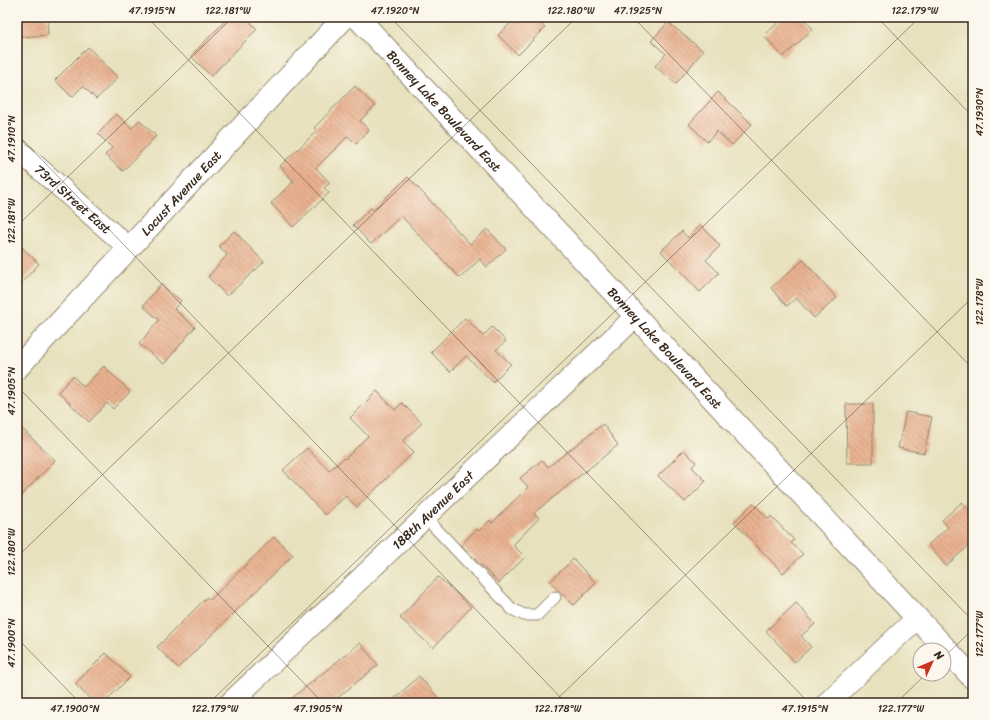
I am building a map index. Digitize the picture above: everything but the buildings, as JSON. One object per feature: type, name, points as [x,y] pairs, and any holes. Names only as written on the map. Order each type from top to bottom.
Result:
[{"type":"street","name":"Locust Avenue East","points":[[17,368],[345,17]]},
{"type":"street","name":"Bonney Lake Boulevard East","points":[[357,17],[973,678]]},
{"type":"street","name":"73rd Street East","points":[[17,149],[129,248]]},
{"type":"street","name":"188th Avenue East","points":[[230,703],[636,316]]},
{"type":"street","points":[[828,703],[917,618]]},
{"type":"lane","points":[[425,517],[512,610],[524,615],[537,615],[556,597]]}]
